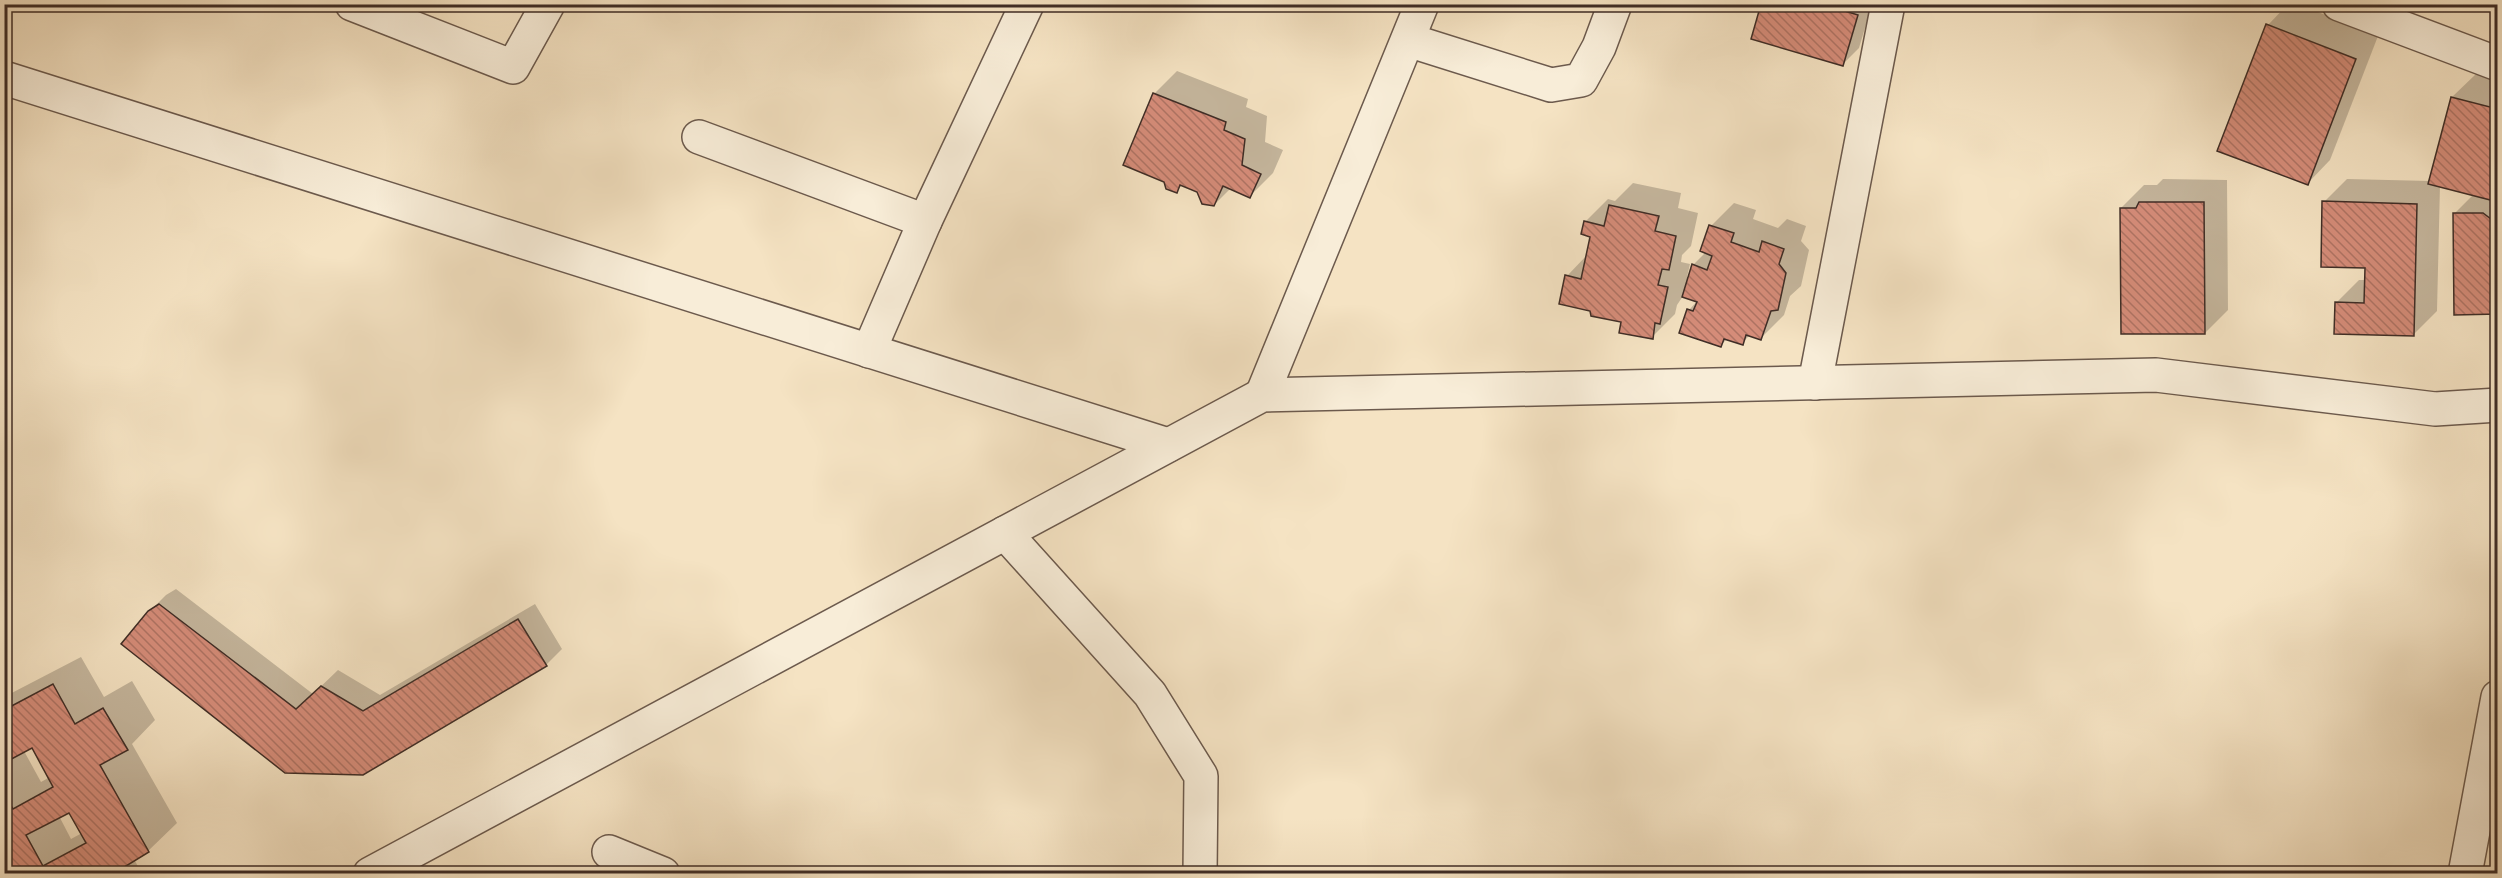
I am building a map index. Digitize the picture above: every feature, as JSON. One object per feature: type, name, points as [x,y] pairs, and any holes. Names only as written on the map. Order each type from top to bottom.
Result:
[{"type":"street","points":[[352,4],[513,67],[548,4]]},
{"type":"street","points":[[1262,395],[1422,4]]},
{"type":"street","points":[[1408,40],[1551,85],[1581,80],[1599,47],[1615,4]]},
{"type":"street","points":[[1815,383],[1888,4]]},
{"type":"street","points":[[2339,4],[2498,64]]},
{"type":"street","points":[[869,351],[1016,8]]},
{"type":"street","points":[[4,78],[1168,445]]},
{"type":"street","points":[[699,136],[925,221]]},
{"type":"street","points":[[370,873],[1262,395],[2156,375],[2435,409],[2498,405]]},
{"type":"street","points":[[1005,533],[1150,694],[1201,776],[1200,873]]},
{"type":"street","points":[[2465,873],[2498,697]]},
{"type":"street","points":[[609,852],[663,873]]},
{"type":"building","points":[[1761,4],[1822,4],[1858,15],[1843,66],[1751,39]]},
{"type":"building","points":[[2266,24],[2356,59],[2308,185],[2217,151]]},
{"type":"building","points":[[1153,93],[1226,122],[1224,130],[1245,139],[1242,165],[1261,174],[1250,198],[1223,186],[1214,206],[1202,204],[1197,192],[1180,185],[1177,193],[1166,189],[1164,182],[1123,165]]},
{"type":"building","points":[[2451,97],[2498,109],[2498,202],[2428,184]]},
{"type":"building","points":[[2322,201],[2417,204],[2414,336],[2334,334],[2335,302],[2364,303],[2365,268],[2321,267]]},
{"type":"building","points":[[2139,202],[2204,202],[2205,334],[2121,334],[2120,208],[2136,208]]},
{"type":"building","points":[[1609,205],[1659,216],[1655,231],[1676,236],[1669,270],[1662,269],[1658,285],[1668,287],[1660,324],[1655,323],[1653,339],[1619,333],[1621,322],[1591,316],[1590,311],[1559,304],[1565,275],[1581,279],[1590,237],[1581,234],[1584,221],[1604,226]]},
{"type":"building","points":[[2453,213],[2483,213],[2491,219],[2498,219],[2498,314],[2454,315]]},
{"type":"building","points":[[1709,225],[1734,233],[1731,242],[1759,252],[1762,241],[1784,249],[1779,264],[1786,273],[1778,310],[1771,311],[1761,340],[1746,335],[1743,345],[1724,339],[1721,347],[1679,333],[1687,309],[1693,311],[1697,302],[1682,297],[1692,264],[1707,270],[1712,256],[1700,251]]},
{"type":"building","points":[[159,604],[296,709],[321,686],[363,711],[518,619],[547,666],[363,775],[285,773],[121,644],[148,611]]},
{"type":"building","points":[[53,684],[75,724],[103,708],[128,750],[100,765],[149,852],[113,874],[4,874],[4,795],[13,809],[53,787],[32,748],[4,763],[4,710]],"holes":[[[69,813],[86,843],[43,866],[26,835]]]}]
